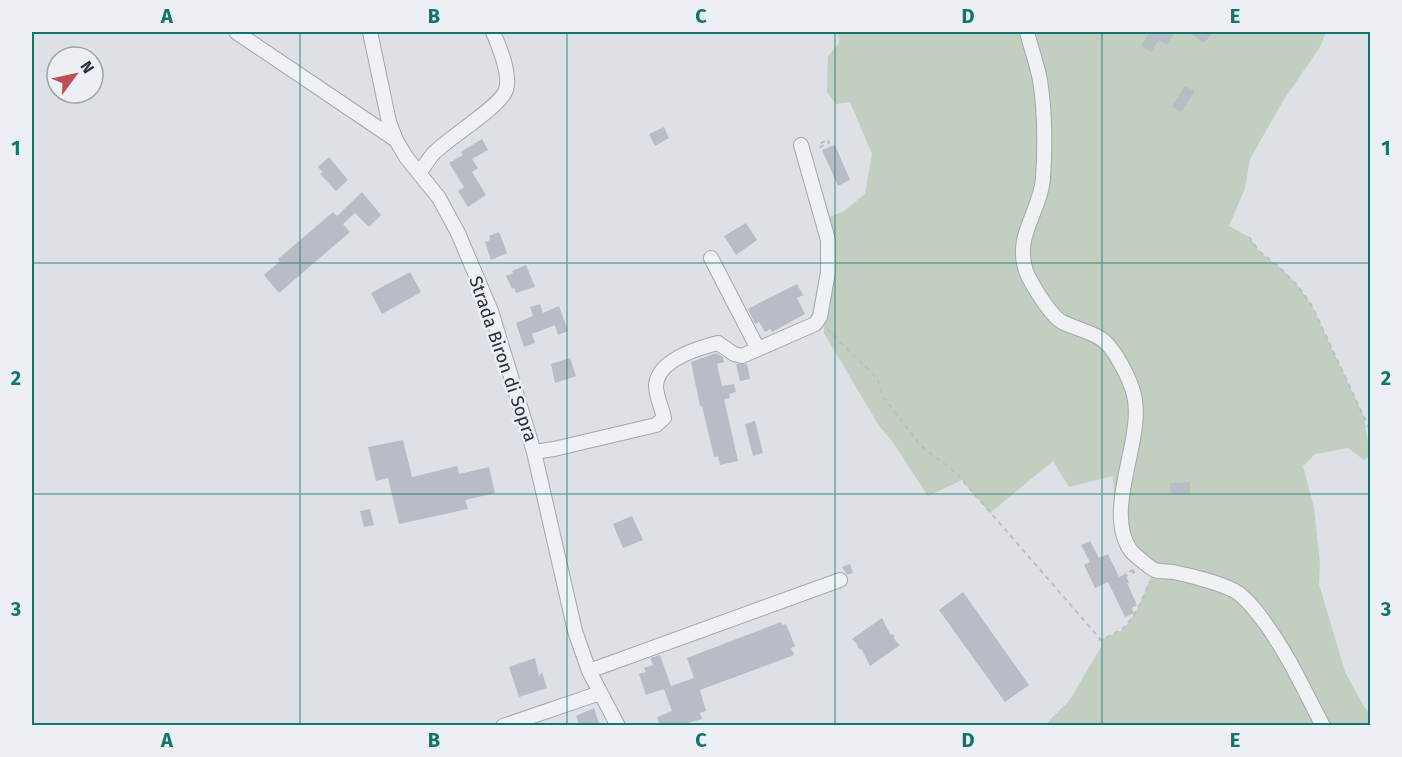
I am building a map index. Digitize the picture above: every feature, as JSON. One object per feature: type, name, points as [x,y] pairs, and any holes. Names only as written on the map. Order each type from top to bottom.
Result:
[{"type":"street","points":[[236,32],[396,140]]},
{"type":"street","points":[[370,32],[389,122],[396,140]]},
{"type":"street","points":[[419,173],[434,154],[500,99],[506,90],[507,78],[493,32]]},
{"type":"street","points":[[1027,32],[1040,80],[1043,181],[1024,236],[1022,254],[1027,272],[1039,296],[1061,322],[1078,327],[1110,345],[1134,394],[1135,413],[1131,449],[1122,490],[1122,528],[1132,552],[1153,570],[1171,571],[1191,576],[1237,592],[1252,606],[1291,661],[1323,726]]},
{"type":"street","name":"Strada Biron di Sopra","points":[[396,140],[406,157],[439,198],[458,233],[491,311],[534,452],[575,630],[589,671],[618,726]]},
{"type":"street","points":[[801,145],[828,240],[828,272],[820,317],[815,324]]},
{"type":"street","points":[[711,258],[758,349]]},
{"type":"street","name":"Strada Biron di Sopra","points":[[534,452],[656,425],[664,418],[656,386],[659,376],[674,360],[702,347],[718,343],[734,354],[742,356],[815,324]]},
{"type":"street","points":[[589,671],[840,580]]},
{"type":"street","points":[[502,726],[600,693]]},
{"type":"path","points":[[1249,237],[1259,251],[1280,267],[1298,286],[1312,306],[1371,430]]},
{"type":"path","points":[[815,324],[825,328],[877,378],[883,397],[921,446],[957,474],[1101,640],[1123,629],[1128,623],[1147,591],[1153,570]]},
{"type":"green space","points":[[838,32],[1326,32],[1320,47],[1283,101],[1250,159],[1245,188],[1229,226],[1249,237],[1259,251],[1298,286],[1312,306],[1364,417],[1370,455],[1364,460],[1348,448],[1315,454],[1303,466],[1314,508],[1320,564],[1319,584],[1345,672],[1370,714],[1370,725],[1045,725],[1069,701],[1101,647],[1101,640],[1128,624],[1153,570],[1116,526],[1113,476],[1069,487],[1053,461],[990,513],[962,480],[928,496],[892,441],[879,426],[824,333],[828,218],[844,211],[865,194],[872,154],[850,102],[836,104],[827,92],[828,56],[839,43]]},
{"type":"building","points":[[1145,32],[1175,32],[1167,45],[1159,40],[1151,52],[1141,46],[1148,34]]},
{"type":"building","points":[[1189,32],[1213,32],[1204,43]]},
{"type":"building","points":[[1185,86],[1195,91],[1181,112],[1172,106]]},
{"type":"building","points":[[664,127],[669,138],[655,146],[649,134]]},
{"type":"building","points":[[482,139],[488,150],[472,159],[478,168],[472,172],[486,195],[468,207],[458,191],[464,187],[449,163],[463,155],[461,152]]},
{"type":"building","points":[[835,145],[850,180],[838,186],[822,150]]},
{"type":"building","points":[[329,157],[348,180],[336,191],[320,174],[323,172],[318,167]]},
{"type":"building","points":[[362,192],[381,215],[369,227],[355,213],[343,224],[350,232],[279,293],[264,275],[280,261],[278,259],[333,212],[337,216]]},
{"type":"building","points":[[746,223],[757,240],[736,255],[724,236]]},
{"type":"building","points":[[499,232],[507,253],[491,260],[485,242],[490,240],[489,236]]},
{"type":"building","points":[[526,265],[535,287],[516,293],[506,276]]},
{"type":"building","points":[[410,272],[421,292],[382,314],[371,293]]},
{"type":"building","points":[[797,284],[803,295],[797,298],[805,314],[772,332],[770,329],[765,332],[759,322],[755,324],[748,309]]},
{"type":"building","points":[[540,304],[543,313],[559,306],[568,331],[558,335],[555,325],[532,334],[535,343],[524,347],[516,323],[533,316],[530,307]]},
{"type":"building","points":[[716,353],[723,357],[724,362],[717,364],[722,386],[734,384],[736,392],[729,394],[730,398],[724,399],[738,461],[720,465],[718,456],[714,457],[691,362]]},
{"type":"building","points":[[570,358],[576,376],[555,383],[551,364]]},
{"type":"building","points":[[736,364],[747,364],[750,379],[740,381]]},
{"type":"building","points":[[755,421],[763,453],[753,456],[745,424]]},
{"type":"building","points":[[403,440],[412,477],[457,466],[459,474],[489,467],[495,493],[465,500],[468,509],[399,524],[388,478],[376,481],[368,447]]},
{"type":"building","points":[[1190,482],[1190,493],[1171,494],[1170,483]]},
{"type":"building","points":[[370,509],[374,525],[364,527],[360,511]]},
{"type":"building","points":[[632,516],[643,540],[623,548],[613,524]]},
{"type":"building","points":[[1090,541],[1099,558],[1108,554],[1119,577],[1125,574],[1137,605],[1132,608],[1134,613],[1125,617],[1108,582],[1095,588],[1084,565],[1090,562],[1081,545]]},
{"type":"building","points":[[850,564],[853,573],[847,575],[842,567]]},
{"type":"building","points":[[963,592],[1029,685],[1005,702],[939,610]]},
{"type":"building","points":[[882,618],[890,634],[894,635],[894,639],[900,645],[870,666],[862,650],[852,639]]},
{"type":"building","points":[[781,622],[783,625],[786,624],[795,646],[791,648],[794,655],[700,690],[706,711],[700,713],[702,719],[678,726],[660,726],[657,717],[672,711],[664,689],[646,695],[639,674],[646,672],[644,668],[653,665],[650,658],[660,655],[671,686],[694,678],[687,658]]},
{"type":"building","points":[[535,658],[539,676],[542,672],[547,688],[519,697],[509,667]]},
{"type":"building","points":[[594,708],[600,726],[580,726],[576,716]]}]
